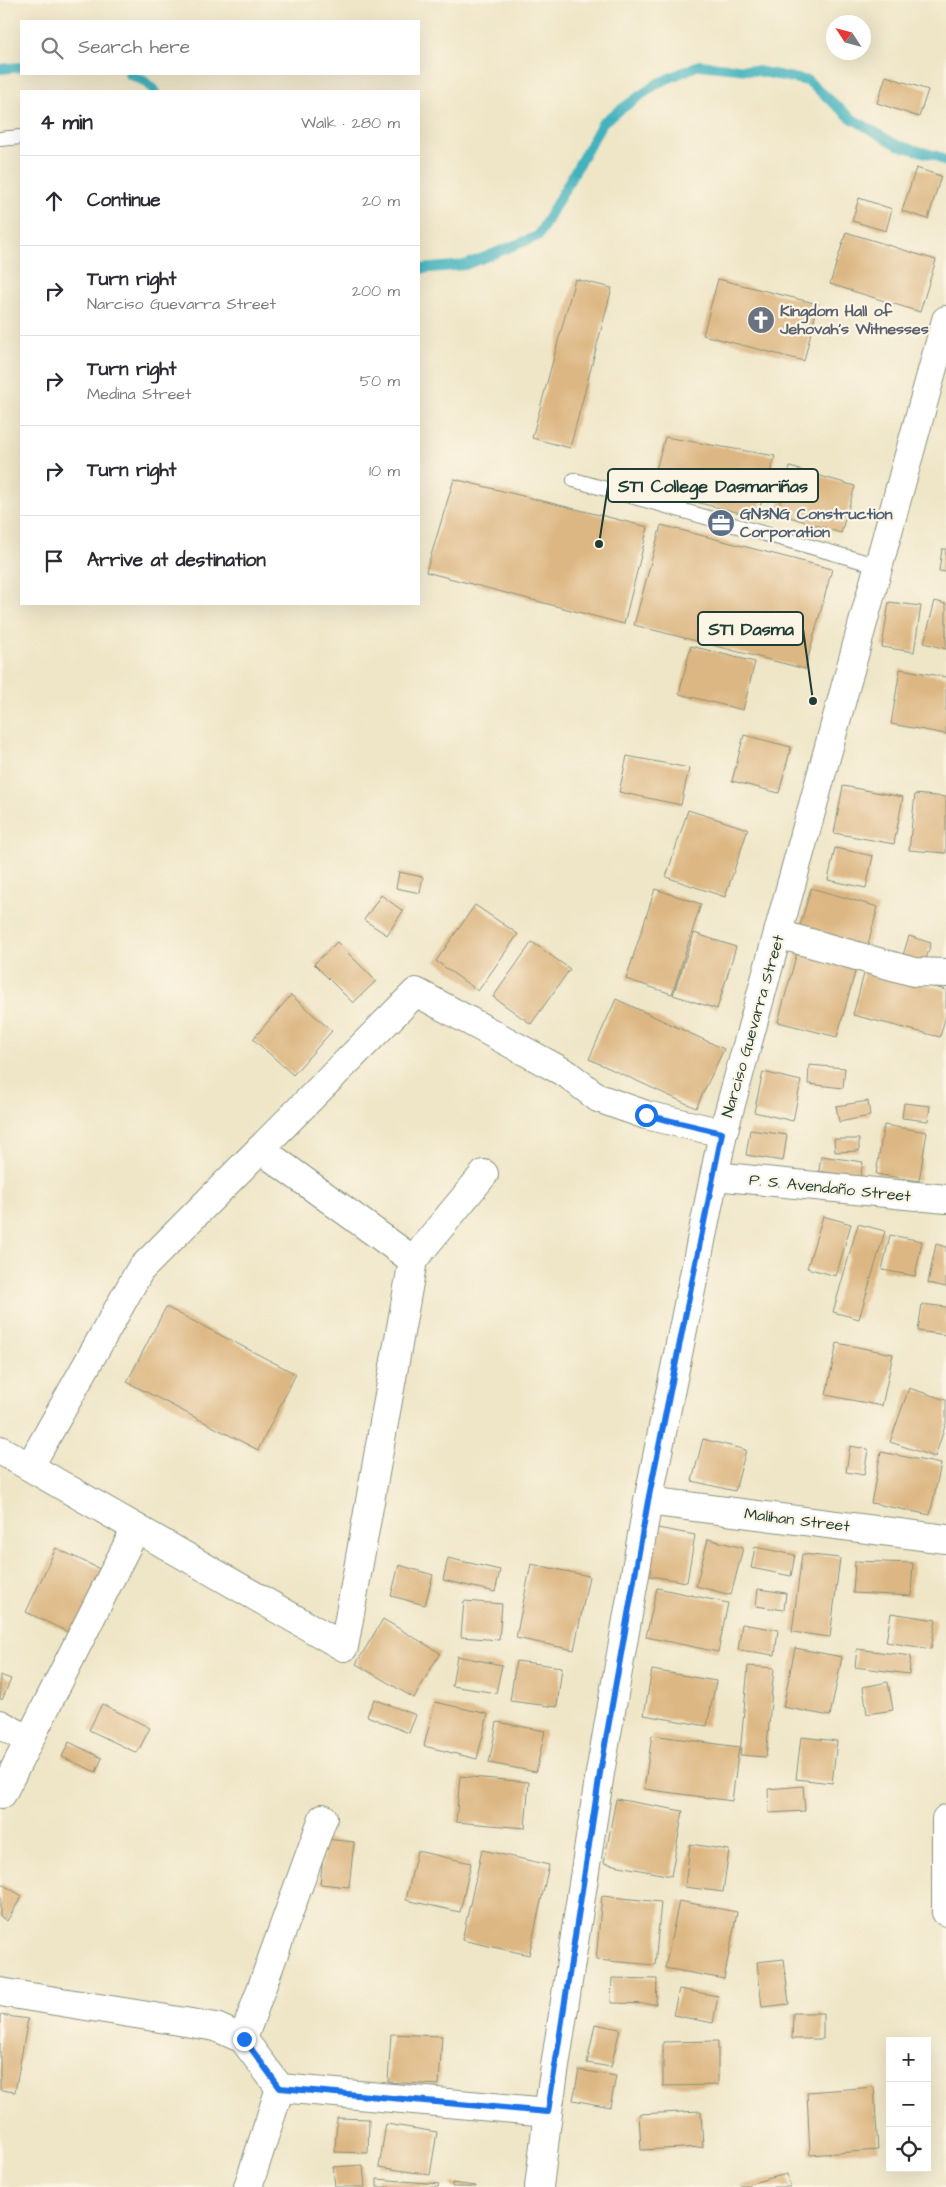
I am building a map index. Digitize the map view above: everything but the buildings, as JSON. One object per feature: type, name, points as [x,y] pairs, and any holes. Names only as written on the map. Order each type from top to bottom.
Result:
[{"type":"street","name":"Narciso Guevarra Street","points":[[539,2187],[548,2112],[600,1773],[648,1501],[722,1133],[946,320]]},
{"type":"street","points":[[778,934],[914,972],[946,973]]},
{"type":"street","points":[[30,1466],[140,1270],[416,992],[567,1074],[598,1098],[646,1115],[722,1133]]},
{"type":"street","points":[[260,1149],[412,1260]]},
{"type":"street","points":[[0,1450],[344,1647],[412,1260],[484,1174]]},
{"type":"street","name":"P. S. Avendaño Street","points":[[714,1176],[946,1199]]},
{"type":"street","name":"Malihan Street","points":[[648,1501],[946,1539]]},
{"type":"street","points":[[2,1794],[136,1528]]},
{"type":"street","points":[[0,1724],[30,1740]]},
{"type":"street","points":[[244,2039],[323,1818]]},
{"type":"street","points":[[946,1820],[946,1912]]},
{"type":"street","points":[[0,1992],[216,2027],[244,2039],[280,2088],[548,2112]]},
{"type":"street","points":[[248,2187],[280,2088]]},
{"type":"lane","points":[[0,139],[20,137]]},
{"type":"lane","points":[[574,480],[879,566]]},
{"type":"waterway","points":[[420,269],[465,265],[538,236],[603,122],[658,83],[699,65],[757,71],[808,81],[851,118],[897,145],[937,156],[946,162]]},
{"type":"waterway","points":[[0,69],[20,67]]},
{"type":"waterway","points":[[131,75],[144,81],[154,90]]},
{"type":"place","name":"Kingdom Hall of Jehovah's Witnesses","points":[[761,320]]},
{"type":"place","name":"GN3NG Construction Corporation","points":[[721,523]]},
{"type":"place","name":"STI College Dasmariñas","points":[[599,544]]},
{"type":"place","name":"STI Dasma","points":[[813,701]]},
{"type":"route","points":[[244,2039],[280,2088],[548,2112],[600,1773],[648,1501],[722,1133],[646,1115]]}]
